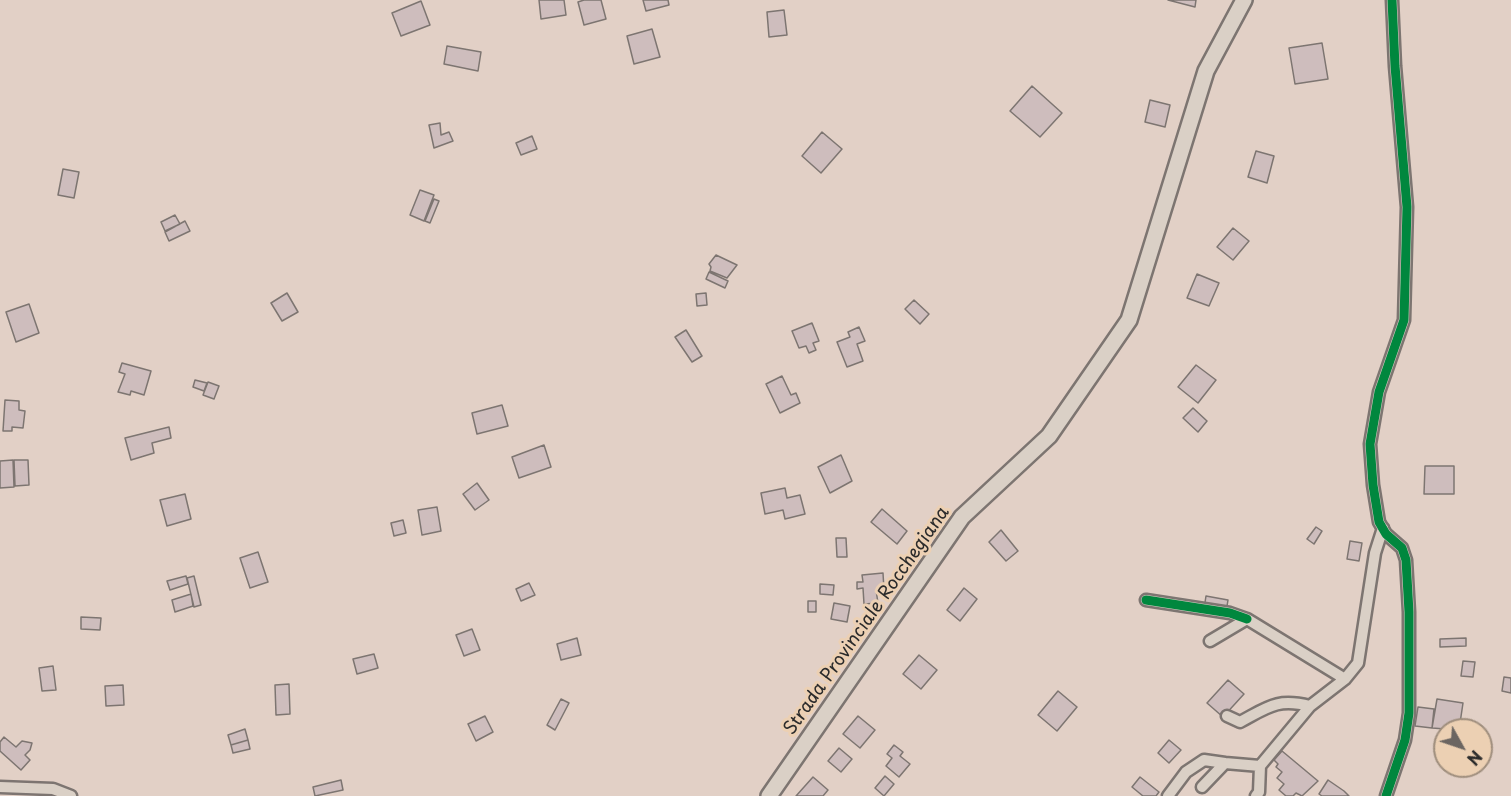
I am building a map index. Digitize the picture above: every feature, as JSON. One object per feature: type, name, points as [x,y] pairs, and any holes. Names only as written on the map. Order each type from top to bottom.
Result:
[{"type":"main road","name":"Strada Provinciale Rocchegiana","points":[[770,796],[962,517],[1049,436],[1129,320],[1206,71],[1244,0]]},
{"type":"street","points":[[1386,796],[1405,740],[1409,713],[1409,612],[1406,560],[1402,548],[1379,522],[1370,444],[1379,392],[1404,320],[1406,219],[1392,0]]},
{"type":"street","points":[[1256,796],[1259,792],[1260,766],[1310,706],[1345,679],[1358,663],[1375,553],[1383,528]]},
{"type":"street","points":[[1146,600],[1230,613],[1248,619],[1345,679]]},
{"type":"street","points":[[1210,641],[1248,619]]},
{"type":"street","points":[[1227,716],[1240,722],[1274,704],[1294,702],[1310,706]]},
{"type":"street","points":[[1168,796],[1186,772],[1204,760],[1260,766]]},
{"type":"street","points":[[1202,787],[1225,762]]},
{"type":"street","points":[[0,787],[53,789],[71,796]]},
{"type":"building","points":[[539,0],[564,0],[566,15],[541,19]]},
{"type":"building","points":[[601,0],[606,19],[584,25],[578,2]]},
{"type":"building","points":[[643,0],[668,0],[669,5],[646,11]]},
{"type":"building","points":[[1168,0],[1196,0],[1195,7]]},
{"type":"building","points":[[421,1],[430,25],[401,36],[392,13]]},
{"type":"building","points":[[784,10],[787,35],[769,37],[767,12]]},
{"type":"building","points":[[652,29],[660,57],[634,64],[627,36]]},
{"type":"building","points":[[1322,43],[1328,79],[1295,84],[1289,48]]},
{"type":"building","points":[[447,46],[481,52],[478,71],[444,64]]},
{"type":"building","points":[[1032,86],[1062,113],[1040,137],[1010,111]]},
{"type":"building","points":[[1150,100],[1170,105],[1165,127],[1145,122]]},
{"type":"building","points":[[440,123],[441,135],[449,132],[453,141],[434,148],[429,125]]},
{"type":"building","points":[[822,132],[842,149],[821,173],[802,156]]},
{"type":"building","points":[[532,136],[537,149],[521,155],[516,143]]},
{"type":"building","points":[[1256,151],[1274,156],[1267,183],[1248,177]]},
{"type":"building","points":[[63,169],[79,172],[74,198],[58,195]]},
{"type":"building","points":[[420,190],[434,195],[424,221],[410,215]]},
{"type":"building","points":[[434,199],[439,201],[430,223],[425,221]]},
{"type":"building","points":[[175,215],[180,224],[165,231],[161,222]]},
{"type":"building","points":[[185,221],[190,231],[169,241],[165,232]]},
{"type":"building","points":[[1233,228],[1249,241],[1233,260],[1217,247]]},
{"type":"building","points":[[716,255],[737,265],[727,278],[710,271],[709,264]]},
{"type":"building","points":[[709,272],[728,281],[725,288],[706,279]]},
{"type":"building","points":[[1197,274],[1219,283],[1209,306],[1187,298]]},
{"type":"building","points":[[287,293],[298,312],[282,321],[271,303]]},
{"type":"building","points":[[706,293],[707,305],[697,306],[696,294]]},
{"type":"building","points":[[914,300],[929,314],[920,324],[905,309]]},
{"type":"building","points":[[29,304],[39,333],[16,342],[6,312]]},
{"type":"building","points":[[812,323],[819,341],[813,343],[816,350],[809,353],[806,346],[799,348],[792,331]]},
{"type":"building","points":[[859,327],[865,341],[857,344],[863,361],[847,367],[837,342],[850,337],[848,332]]},
{"type":"building","points":[[686,330],[702,356],[692,362],[675,337]]},
{"type":"building","points":[[122,363],[151,371],[144,395],[131,391],[130,395],[118,392],[125,374],[119,372]]},
{"type":"building","points":[[1196,365],[1216,380],[1198,403],[1178,387]]},
{"type":"building","points":[[782,376],[791,395],[796,393],[800,403],[780,413],[766,384]]},
{"type":"building","points":[[195,380],[207,383],[204,391],[193,387]]},
{"type":"building","points":[[208,382],[219,386],[214,399],[203,395]]},
{"type":"building","points":[[5,400],[19,401],[19,410],[25,411],[23,428],[12,427],[12,431],[3,431]]},
{"type":"building","points":[[502,405],[508,426],[477,434],[472,413]]},
{"type":"building","points":[[1193,408],[1207,421],[1198,432],[1183,418]]},
{"type":"building","points":[[169,427],[171,438],[152,443],[154,453],[131,460],[125,438]]},
{"type":"building","points":[[544,445],[551,467],[519,478],[512,457]]},
{"type":"building","points":[[841,455],[852,481],[830,493],[818,467]]},
{"type":"building","points":[[13,460],[14,487],[0,488],[0,461]]},
{"type":"building","points":[[14,460],[28,460],[29,485],[15,486]]},
{"type":"building","points":[[1425,466],[1454,466],[1454,494],[1424,494]]},
{"type":"building","points":[[477,483],[489,500],[475,510],[463,494]]},
{"type":"building","points":[[785,488],[787,498],[800,495],[805,514],[785,519],[783,510],[765,514],[761,493]]},
{"type":"building","points":[[185,494],[191,519],[167,526],[160,500]]},
{"type":"building","points":[[437,507],[441,531],[422,535],[418,510]]},
{"type":"building","points":[[882,509],[907,531],[897,544],[871,522]]},
{"type":"building","points":[[403,520],[406,533],[394,536],[391,523]]},
{"type":"building","points":[[1316,527],[1322,531],[1314,544],[1307,539]]},
{"type":"building","points":[[1001,530],[1018,551],[1006,561],[989,542]]},
{"type":"building","points":[[836,538],[846,538],[847,557],[837,557]]},
{"type":"building","points":[[1350,541],[1362,543],[1359,561],[1347,559]]},
{"type":"building","points":[[258,552],[268,582],[250,588],[240,558]]},
{"type":"building","points":[[883,573],[884,590],[876,590],[878,603],[864,604],[863,588],[857,589],[857,582],[863,582],[862,575]]},
{"type":"building","points":[[186,576],[188,584],[170,590],[167,581]]},
{"type":"building","points":[[194,576],[201,605],[194,607],[187,578]]},
{"type":"building","points":[[529,583],[535,595],[521,601],[516,589]]},
{"type":"building","points":[[820,584],[834,585],[833,595],[820,594]]},
{"type":"building","points":[[964,588],[977,599],[960,621],[947,610]]},
{"type":"building","points":[[191,594],[193,606],[175,612],[172,600]]},
{"type":"building","points":[[1206,596],[1228,600],[1226,612],[1204,609]]},
{"type":"building","points":[[808,601],[816,601],[816,612],[808,612]]},
{"type":"building","points":[[834,603],[850,606],[847,622],[831,619]]},
{"type":"building","points":[[81,617],[101,618],[100,630],[81,629]]},
{"type":"building","points":[[472,629],[480,650],[464,656],[456,635]]},
{"type":"building","points":[[577,638],[581,655],[561,660],[557,644]]},
{"type":"building","points":[[1466,638],[1466,646],[1440,647],[1440,639]]},
{"type":"building","points":[[374,654],[378,668],[357,674],[353,659]]},
{"type":"building","points":[[919,655],[937,670],[921,689],[903,674]]},
{"type":"building","points":[[1463,661],[1475,662],[1473,677],[1461,676]]},
{"type":"building","points":[[53,666],[56,690],[42,691],[39,668]]},
{"type":"building","points":[[1504,677],[1511,678],[1511,693],[1502,691]]},
{"type":"building","points":[[1228,680],[1244,694],[1223,717],[1207,703]]},
{"type":"building","points":[[289,684],[290,714],[276,715],[275,685]]},
{"type":"building","points":[[123,685],[124,705],[106,706],[105,686]]},
{"type":"building","points":[[1058,691],[1077,707],[1057,731],[1038,715]]},
{"type":"building","points":[[561,699],[569,703],[555,730],[547,725]]},
{"type":"building","points":[[1437,699],[1463,703],[1461,718],[1434,718]]},
{"type":"building","points":[[1418,707],[1434,709],[1432,728],[1415,726]]},
{"type":"building","points":[[485,716],[493,732],[476,741],[468,724]]},
{"type":"building","points":[[858,716],[875,730],[860,748],[843,734]]},
{"type":"building","points":[[245,729],[248,740],[231,745],[228,735]]},
{"type":"building","points":[[4,737],[16,747],[22,741],[32,743],[25,755],[30,760],[21,770],[0,751],[0,742]]},
{"type":"building","points":[[248,740],[250,749],[233,753],[231,745]]},
{"type":"building","points":[[1169,740],[1181,750],[1169,763],[1158,753]]},
{"type":"building","points":[[894,745],[903,752],[900,756],[910,764],[899,777],[886,766],[892,758],[887,754]]},
{"type":"building","points":[[839,748],[852,759],[841,772],[828,761]]},
{"type":"building","points":[[1282,751],[1318,781],[1302,796],[1296,793],[1293,796],[1286,796],[1279,790],[1284,784],[1277,778],[1282,772],[1276,767],[1278,764],[1274,760]]},
{"type":"building","points":[[885,776],[894,784],[884,796],[875,788]]},
{"type":"building","points":[[813,777],[828,790],[823,796],[796,796]]},
{"type":"building","points":[[1140,777],[1159,792],[1156,796],[1143,796],[1132,787]]},
{"type":"building","points":[[341,780],[343,790],[315,796],[313,787]]},
{"type":"building","points":[[1328,780],[1344,791],[1349,796],[1319,794]]},
{"type":"cycle path","points":[[1386,796],[1405,740],[1409,713],[1409,612],[1406,560],[1402,548],[1386,534],[1379,522],[1370,444],[1379,392],[1404,320],[1407,207],[1392,0]]},
{"type":"cycle path","points":[[1146,600],[1230,613],[1247,619]]}]
